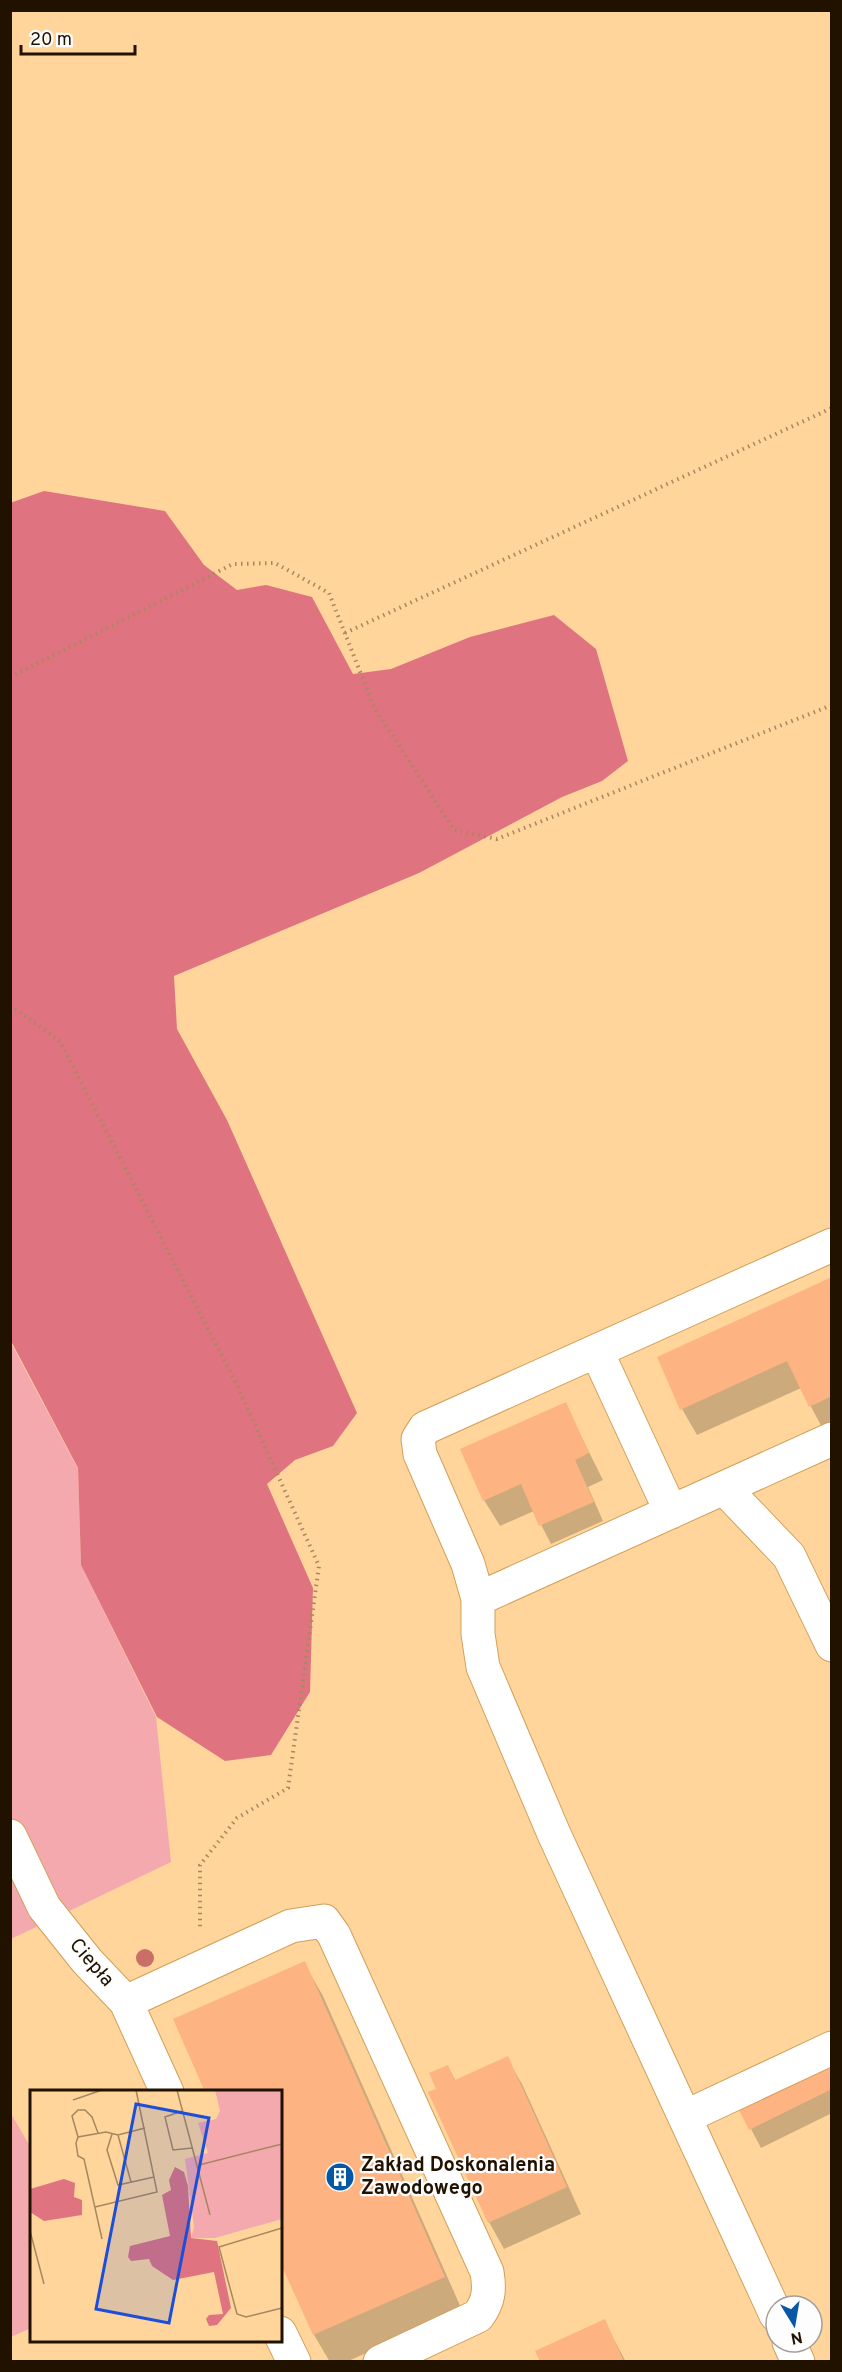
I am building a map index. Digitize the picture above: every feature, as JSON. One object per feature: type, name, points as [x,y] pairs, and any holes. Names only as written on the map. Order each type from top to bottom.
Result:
[{"type":"street","points":[[766,2294],[554,1834],[483,1667],[478,1634],[478,1599],[468,1564],[420,1454],[418,1439],[425,1428],[831,1245]]},
{"type":"street","points":[[597,1352],[671,1512]]},
{"type":"street","points":[[478,1599],[831,1439]]},
{"type":"street","points":[[724,1488],[789,1556],[823,1602],[831,1645]]},
{"type":"street","name":"Ciepła","points":[[10,1836],[44,1907],[87,1961],[126,2002],[168,2090]]},
{"type":"street","points":[[126,2002],[291,1926],[324,1921],[333,1935],[486,2272],[490,2288],[487,2305],[478,2316],[380,2361]]},
{"type":"street","points":[[684,2117],[831,2048]]},
{"type":"street","points":[[282,2337],[294,2361]]},
{"type":"path","points":[[345,633],[831,408]]},
{"type":"path","points":[[10,677],[233,564],[275,563],[329,593],[374,707],[454,830],[497,839],[831,705]]},
{"type":"path","points":[[10,1005],[60,1041],[236,1383],[319,1566],[288,1788],[237,1818],[200,1865],[200,1937],[207,1965]]},
{"type":"shaded area","points":[[44,491],[165,511],[204,565],[237,590],[266,585],[312,597],[353,674],[391,669],[470,637],[554,615],[596,649],[628,761],[602,781],[562,797],[419,873],[174,976],[177,1029],[227,1120],[357,1413],[333,1446],[295,1460],[267,1484],[313,1588],[310,1692],[271,1755],[225,1761],[157,1717],[81,1565],[78,1468],[11,1341],[10,503]]},
{"type":"shaded area","points":[[10,1341],[78,1469],[81,1565],[156,1717],[171,1862],[11,1939]]},
{"type":"shaded area","points":[[10,2112],[30,2146],[30,2328],[11,2337]]},
{"type":"building","points":[[832,1277],[832,1396],[809,1407],[787,1361],[680,1410],[657,1357]]},
{"type":"building","points":[[566,1402],[589,1453],[575,1460],[594,1502],[539,1526],[521,1484],[483,1501],[460,1449]]},
{"type":"building","name":"Zakład Doskonalenia Zawodowego","points":[[305,1961],[445,2277],[313,2335],[282,2266],[282,2090],[204,2090],[173,2019]]},
{"type":"building","points":[[508,2056],[567,2187],[488,2223],[428,2092],[436,2089],[429,2073],[448,2065],[455,2080]]},
{"type":"building","points":[[827,2062],[832,2070],[832,2089],[749,2130],[737,2106]]},
{"type":"building","points":[[605,2319],[624,2362],[540,2362],[535,2351]]},
{"type":"place","name":"Zakład Doskonalenia Zawodowego","points":[[340,2177]]}]
